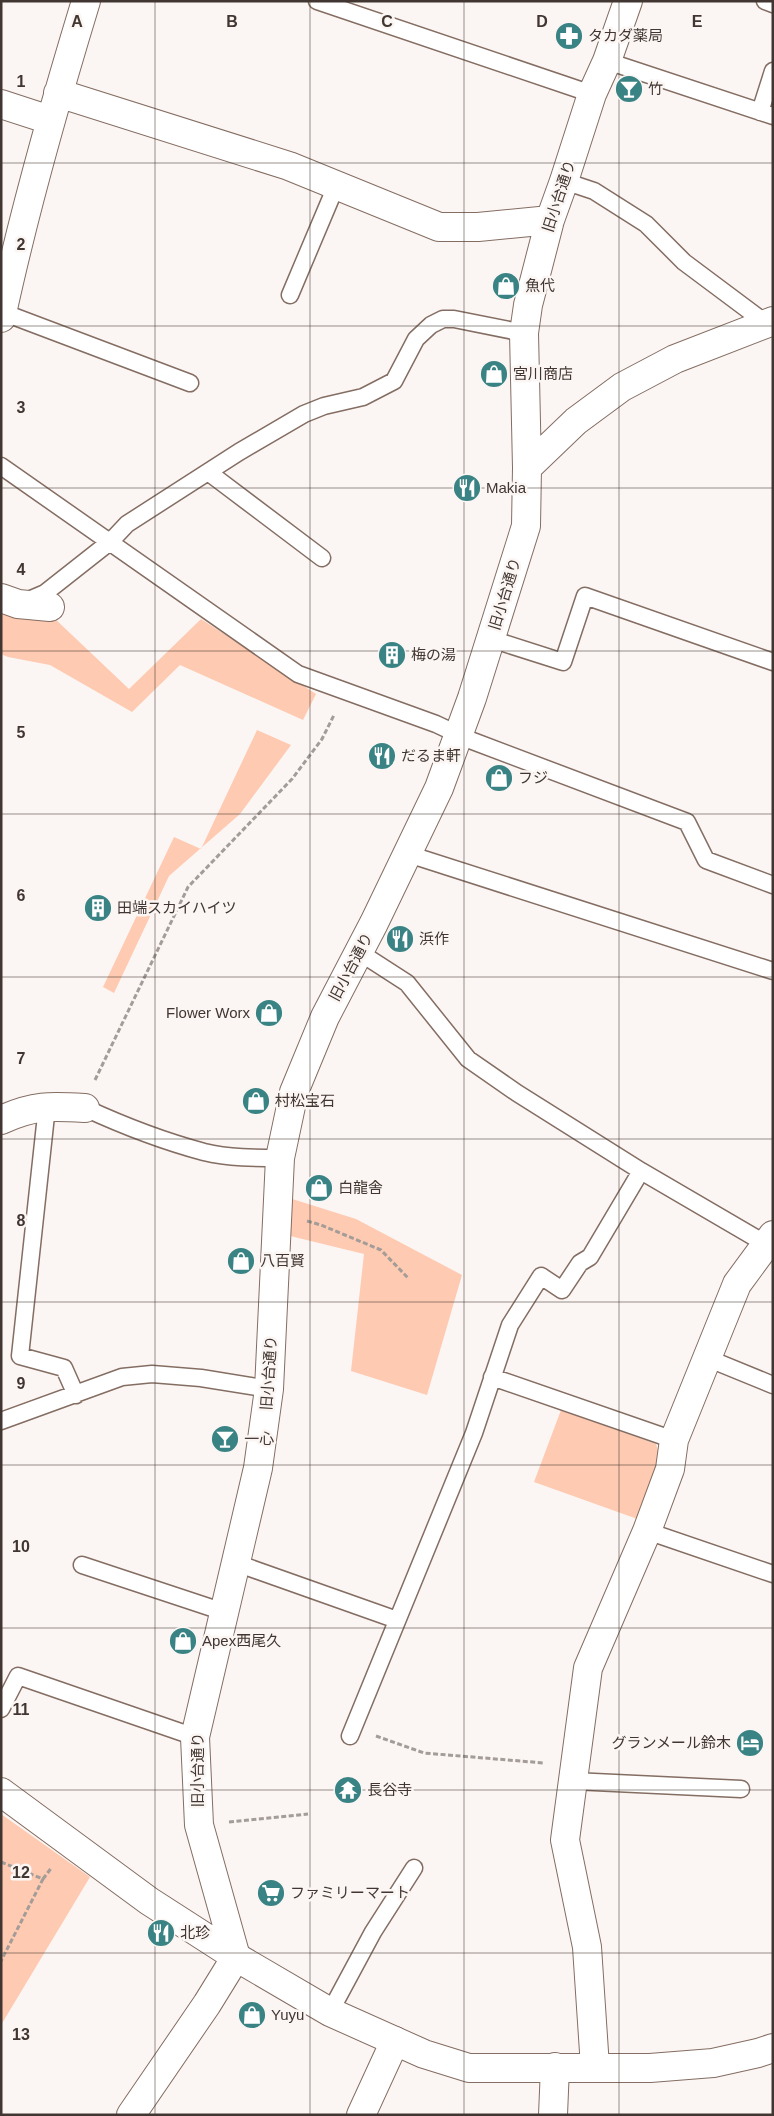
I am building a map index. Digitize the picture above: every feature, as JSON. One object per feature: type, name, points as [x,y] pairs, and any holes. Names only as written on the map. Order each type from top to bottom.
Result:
[{"type":"street","points":[[2,315],[8,254],[86,1]]},
{"type":"street","name":"旧小台通り","points":[[236,1957],[199,1825],[195,1737],[258,1468],[270,1389],[280,1158],[294,1092],[325,1016],[408,854],[439,788],[491,639],[526,526],[527,468],[524,333],[528,305],[550,220],[592,94],[607,61],[628,1]]},
{"type":"street","points":[[58,93],[289,166],[439,227],[478,227],[550,220]]},
{"type":"street","points":[[1,104],[50,120]]},
{"type":"street","points":[[527,468],[576,421],[622,387],[675,359],[770,322]]},
{"type":"street","points":[[9,601],[50,607]]},
{"type":"street","points":[[1,1120],[24,1110],[47,1106],[85,1108]]},
{"type":"street","points":[[595,2068],[587,1947],[565,1840],[588,1668],[647,1531],[670,1469],[674,1440],[737,1284],[770,1239]]},
{"type":"street","points":[[1,1792],[149,1900],[236,1957],[330,2012],[424,2054],[469,2068],[650,2068],[713,2062],[773,2048]]},
{"type":"street","points":[[131,2115],[207,2004],[236,1957]]},
{"type":"street","points":[[361,2115],[394,2041]]},
{"type":"street","points":[[553,2115],[556,2067]]},
{"type":"lane","points":[[318,1],[592,94]]},
{"type":"lane","points":[[765,1],[773,4]]},
{"type":"lane","points":[[607,61],[766,114],[773,71]]},
{"type":"lane","points":[[564,182],[594,190],[646,224],[684,262],[770,322]]},
{"type":"lane","points":[[290,295],[336,186]]},
{"type":"lane","points":[[2,315],[190,384]]},
{"type":"lane","points":[[9,601],[45,593],[111,542],[127,524],[304,414],[324,406],[363,397],[394,381],[416,339],[431,325],[443,319],[454,319],[524,333]]},
{"type":"lane","points":[[1,466],[298,674],[436,724],[470,740],[687,822],[706,860],[773,885]]},
{"type":"lane","points":[[208,472],[322,558]]},
{"type":"lane","points":[[491,639],[563,662],[585,596],[773,662]]},
{"type":"lane","points":[[408,854],[773,971]]},
{"type":"lane","points":[[359,952],[408,983],[468,1059],[518,1094],[641,1171],[770,1239]]},
{"type":"lane","points":[[47,1106],[20,1356],[64,1368],[76,1394]]},
{"type":"lane","points":[[85,1108],[129,1128],[205,1152],[246,1158],[280,1158]]},
{"type":"lane","points":[[352,1732],[474,1433],[510,1325],[541,1276],[562,1290],[580,1263],[590,1257],[641,1171]]},
{"type":"lane","points":[[707,1358],[773,1385]]},
{"type":"lane","points":[[1,1421],[122,1378],[152,1374],[200,1378],[270,1389]]},
{"type":"lane","points":[[492,1377],[674,1440]]},
{"type":"lane","points":[[647,1531],[773,1574]]},
{"type":"lane","points":[[236,1563],[397,1620]]},
{"type":"lane","points":[[82,1565],[224,1612]]},
{"type":"lane","points":[[1,1709],[18,1676],[195,1737]]},
{"type":"lane","points":[[574,1773],[741,1789]]},
{"type":"lane","points":[[330,2012],[373,1932],[414,1868]]},
{"type":"path","points":[[85,1108],[90,1090],[188,887],[292,779],[322,739],[344,691]]},
{"type":"path","points":[[278,1212],[321,1224],[382,1250],[409,1278]]},
{"type":"path","points":[[352,1732],[424,1753],[574,1773]]},
{"type":"path","points":[[199,1825],[308,1814]]},
{"type":"path","points":[[1,1862],[43,1879],[1,1961]]},
{"type":"shaded area","points":[[1,605],[52,616],[129,689],[201,619],[316,694],[303,720],[180,665],[132,712],[50,665],[1,654]]},
{"type":"shaded area","points":[[257,730],[291,745],[240,814],[202,847]]},
{"type":"shaded area","points":[[174,837],[200,849],[169,876],[114,993],[103,987]]},
{"type":"shaded area","points":[[286,1197],[356,1219],[462,1275],[427,1395],[351,1371],[364,1254],[282,1234]]},
{"type":"shaded area","points":[[561,1410],[656,1444],[663,1466],[643,1521],[534,1482]]},
{"type":"shaded area","points":[[1,1814],[90,1877],[1,2025]]},
{"type":"place","name":"タカダ薬局","points":[[569,36]]},
{"type":"place","name":"竹","points":[[629,89]]},
{"type":"place","name":"魚代","points":[[506,286]]},
{"type":"place","name":"宮川商店","points":[[494,374]]},
{"type":"place","name":"Makia","points":[[467,488]]},
{"type":"place","name":"梅の湯","points":[[392,655]]},
{"type":"place","name":"だるま軒","points":[[382,756]]},
{"type":"place","name":"フジ","points":[[499,778]]},
{"type":"place","name":"田端スカイハイツ","points":[[98,908]]},
{"type":"place","name":"浜作","points":[[400,939]]},
{"type":"place","name":"Flower Worx","points":[[269,1013]]},
{"type":"place","name":"村松宝石","points":[[256,1101]]},
{"type":"place","name":"白龍舎","points":[[319,1188]]},
{"type":"place","name":"八百賢","points":[[241,1261]]},
{"type":"place","name":"一心","points":[[225,1439]]},
{"type":"place","name":"Apex西尾久","points":[[183,1641]]},
{"type":"place","name":"グランメール鈴木","points":[[750,1743]]},
{"type":"place","name":"長谷寺","points":[[348,1790]]},
{"type":"place","name":"ファミリーマート","points":[[271,1893]]},
{"type":"place","name":"北珍","points":[[161,1933]]},
{"type":"place","name":"Yuyu","points":[[252,2015]]}]
